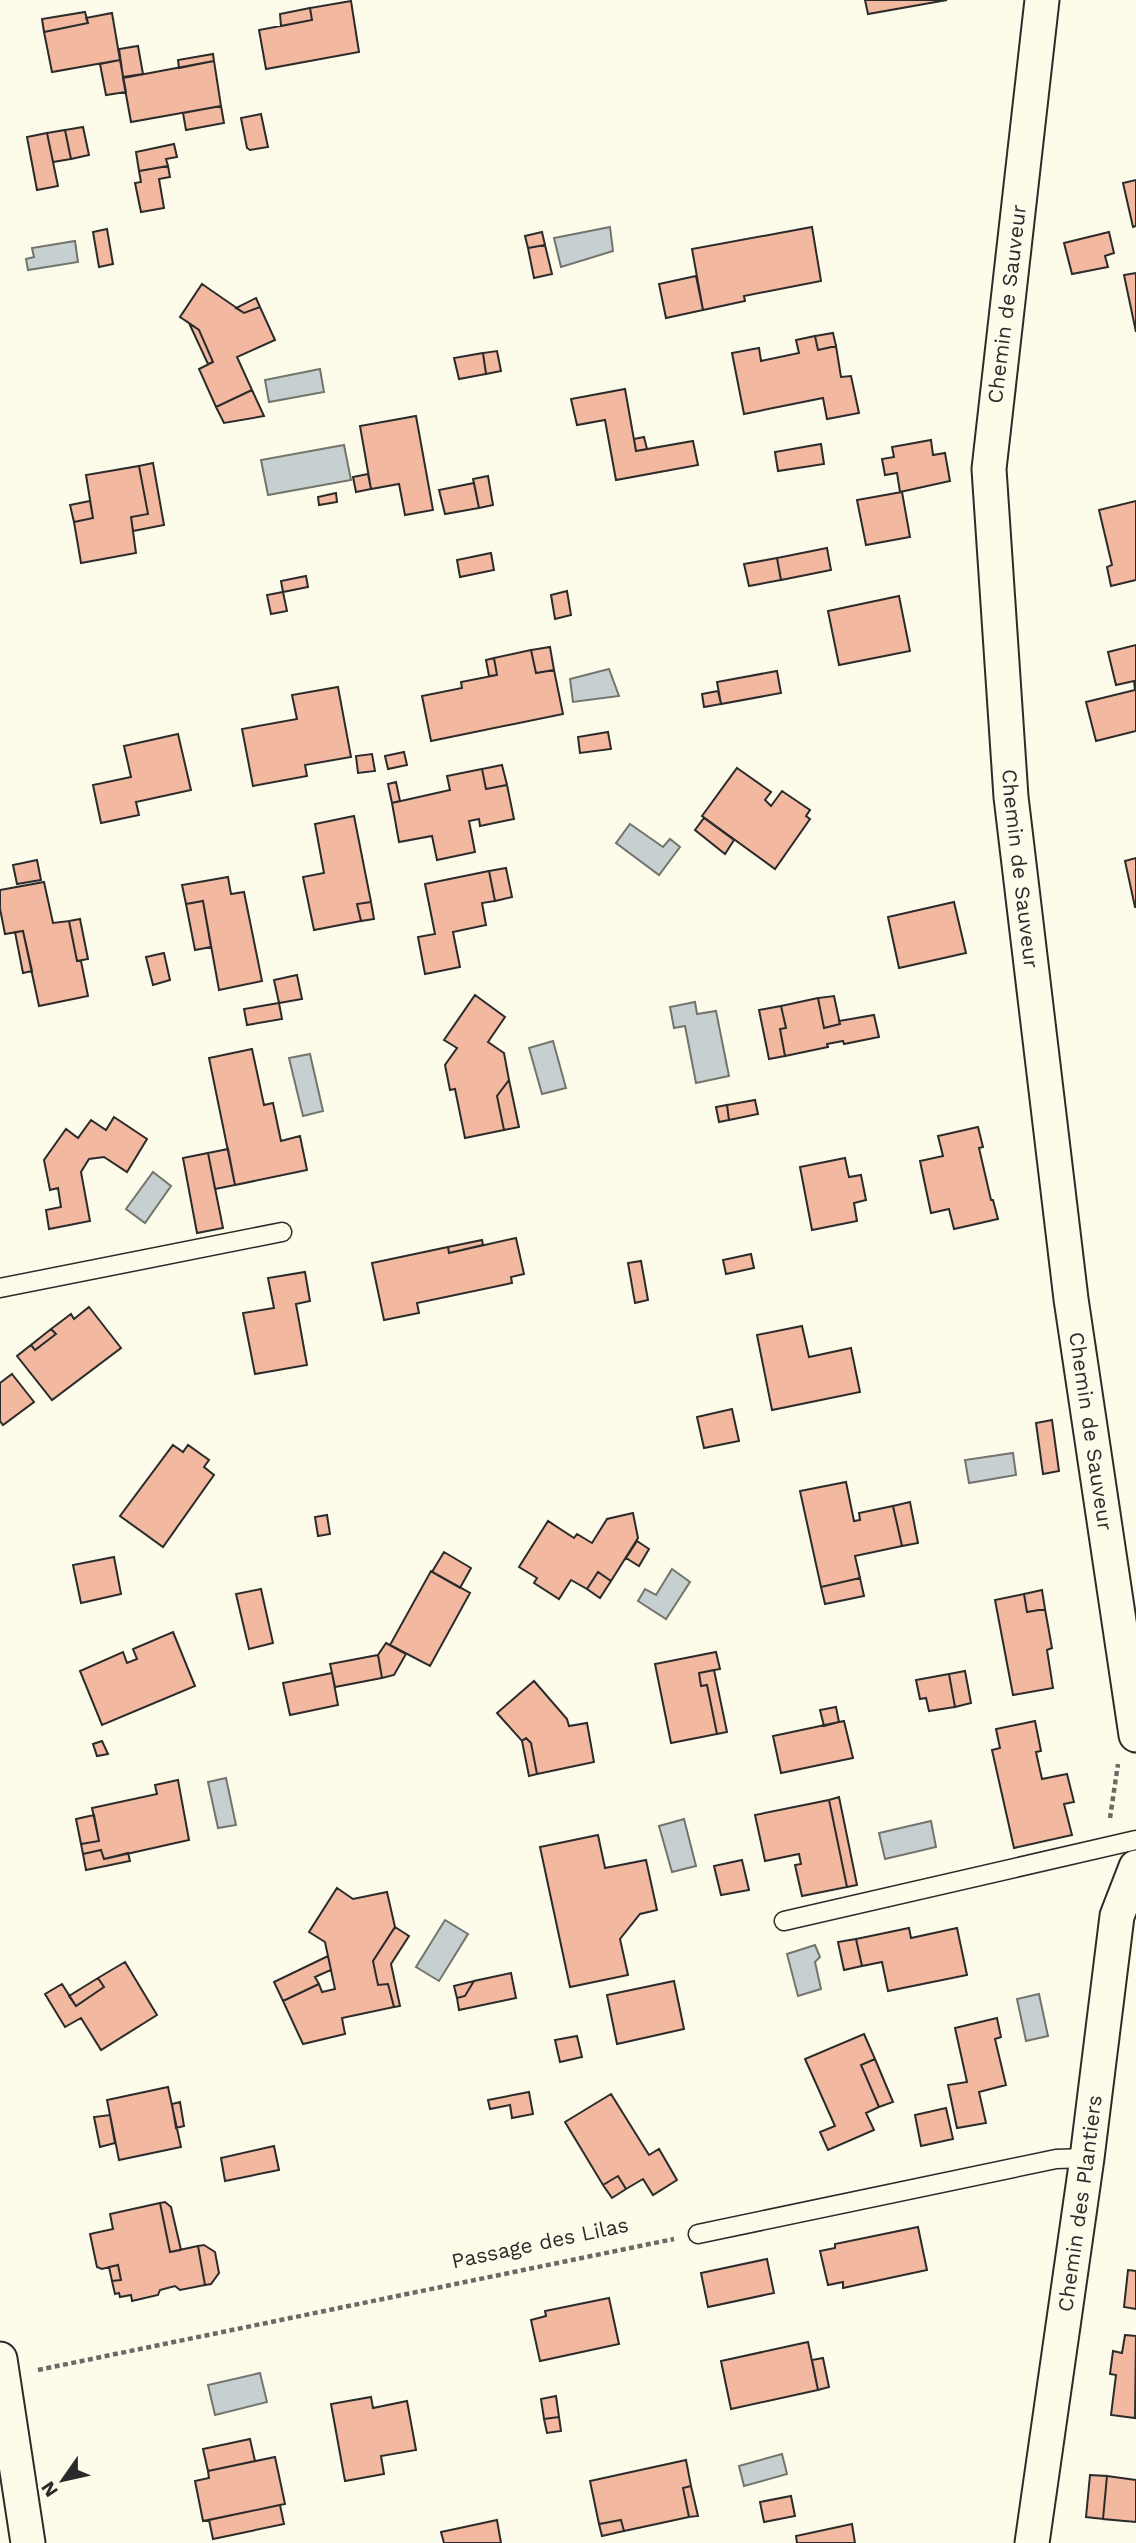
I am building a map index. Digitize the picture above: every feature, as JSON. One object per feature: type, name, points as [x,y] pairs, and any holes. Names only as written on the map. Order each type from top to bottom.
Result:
[{"type":"street","name":"Chemin de Sauveur","points":[[1042,0],[989,469],[1015,824],[1071,1299],[1136,1735]]},
{"type":"street","name":"Chemin des Plantiers","points":[[1032,2543],[1087,2158],[1117,1916],[1136,1867]]},
{"type":"street","points":[[1,2368],[28,2543]]},
{"type":"lane","points":[[0,1288],[282,1232]]},
{"type":"lane","points":[[784,1922],[1136,1840]]},
{"type":"lane","points":[[698,2234],[1056,2159],[1087,2158]]},
{"type":"path","name":"Passage des Lilas","points":[[1,2368],[698,2234]]},
{"type":"shaded area","points":[[610,227],[613,251],[561,267],[554,238]]},
{"type":"shaded area","points":[[75,241],[78,262],[28,270],[26,259],[34,257],[32,248]]},
{"type":"shaded area","points":[[320,369],[324,392],[269,402],[265,380]]},
{"type":"shaded area","points":[[344,445],[351,480],[268,495],[261,460]]},
{"type":"shaded area","points":[[609,669],[619,696],[573,702],[570,679]]},
{"type":"shaded area","points":[[630,824],[663,847],[670,839],[680,847],[659,875],[616,843]]},
{"type":"shaded area","points":[[695,1002],[697,1014],[716,1011],[729,1076],[696,1083],[685,1026],[674,1028],[670,1007]]},
{"type":"shaded area","points":[[553,1041],[566,1088],[542,1094],[529,1048]]},
{"type":"shaded area","points":[[310,1054],[323,1111],[303,1116],[289,1058]]},
{"type":"shaded area","points":[[153,1172],[171,1186],[145,1223],[126,1209]]},
{"type":"shaded area","points":[[1013,1453],[1016,1475],[969,1483],[965,1460]]},
{"type":"shaded area","points":[[672,1569],[690,1582],[666,1619],[638,1601],[645,1589],[656,1595]]},
{"type":"shaded area","points":[[226,1778],[236,1825],[218,1828],[208,1782]]},
{"type":"shaded area","points":[[684,1819],[696,1866],[672,1872],[659,1826]]},
{"type":"shaded area","points":[[931,1821],[936,1847],[885,1859],[879,1833]]},
{"type":"shaded area","points":[[445,1920],[468,1934],[439,1981],[416,1967]]},
{"type":"shaded area","points":[[815,1945],[820,1957],[815,1962],[821,1989],[798,1996],[787,1954]]},
{"type":"shaded area","points":[[1039,1994],[1048,2036],[1026,2041],[1017,1999]]},
{"type":"shaded area","points":[[260,2373],[267,2402],[215,2415],[208,2385]]},
{"type":"shaded area","points":[[782,2454],[787,2474],[744,2486],[739,2466]]},
{"type":"building","points":[[865,0],[947,0],[868,14]]},
{"type":"building","points":[[351,1],[359,52],[266,69],[259,30],[312,20],[310,8]]},
{"type":"building","points":[[310,8],[312,20],[281,26],[280,14]]},
{"type":"building","points":[[85,12],[88,23],[44,32],[42,19]]},
{"type":"building","points":[[112,13],[120,60],[52,72],[44,32],[88,23],[86,18]]},
{"type":"building","points":[[138,46],[143,74],[123,77],[119,49]]},
{"type":"building","points":[[213,54],[214,61],[179,68],[178,60]]},
{"type":"building","points":[[120,60],[126,92],[106,95],[100,64]]},
{"type":"building","points":[[214,61],[221,106],[131,122],[123,78]]},
{"type":"building","points":[[221,106],[224,123],[186,130],[183,113]]},
{"type":"building","points":[[261,114],[268,147],[250,150],[247,148],[241,118]]},
{"type":"building","points":[[83,127],[89,155],[71,159],[65,130]]},
{"type":"building","points":[[65,130],[71,159],[53,162],[47,133]]},
{"type":"building","points":[[47,133],[58,186],[37,190],[27,137]]},
{"type":"building","points":[[174,144],[177,157],[166,159],[168,166],[139,171],[136,152]]},
{"type":"building","points":[[168,166],[170,177],[159,179],[164,208],[141,212],[135,183],[141,182],[139,171]]},
{"type":"building","points":[[1136,180],[1136,226],[1133,227],[1123,183]]},
{"type":"building","points":[[812,227],[821,281],[744,296],[745,301],[703,310],[692,249]]},
{"type":"building","points":[[107,229],[113,264],[99,267],[93,232]]},
{"type":"building","points":[[542,232],[545,245],[528,248],[525,236]]},
{"type":"building","points":[[1109,232],[1114,253],[1105,256],[1108,267],[1072,274],[1064,243]]},
{"type":"building","points":[[545,245],[552,274],[534,278],[528,248]]},
{"type":"building","points":[[1136,273],[1136,332],[1124,275]]},
{"type":"building","points":[[696,276],[703,310],[666,318],[659,284]]},
{"type":"building","points":[[202,284],[244,313],[260,307],[275,340],[237,357],[252,390],[216,407],[199,369],[213,362],[199,330],[180,317]]},
{"type":"building","points":[[256,298],[260,307],[244,313],[236,308]]},
{"type":"building","points":[[189,323],[199,330],[213,362],[208,364]]},
{"type":"building","points":[[833,333],[836,346],[818,350],[815,336]]},
{"type":"building","points":[[815,336],[818,350],[836,346],[841,377],[851,376],[859,413],[827,419],[823,398],[744,414],[732,353],[759,348],[761,361],[799,353],[796,340]]},
{"type":"building","points":[[497,351],[501,371],[486,374],[483,353]]},
{"type":"building","points":[[483,353],[486,374],[459,379],[454,358]]},
{"type":"building","points":[[625,389],[636,451],[693,441],[698,465],[616,480],[605,420],[577,425],[571,399]]},
{"type":"building","points":[[252,390],[264,416],[224,423],[216,407]]},
{"type":"building","points":[[416,416],[433,510],[405,515],[399,484],[371,489],[360,426]]},
{"type":"building","points":[[644,437],[647,449],[636,451],[634,439]]},
{"type":"building","points":[[931,440],[933,455],[945,453],[950,481],[900,492],[897,473],[885,475],[882,459],[894,457],[892,447]]},
{"type":"building","points":[[821,444],[824,464],[778,471],[775,452]]},
{"type":"building","points":[[153,463],[164,525],[133,531],[131,517],[148,514],[139,466]]},
{"type":"building","points":[[139,466],[148,514],[131,517],[136,553],[81,563],[74,522],[93,518],[86,475]]},
{"type":"building","points":[[368,474],[371,489],[356,492],[353,477]]},
{"type":"building","points":[[488,476],[493,505],[479,508],[473,479]]},
{"type":"building","points":[[474,483],[479,508],[445,514],[439,490]]},
{"type":"building","points":[[902,492],[910,537],[866,545],[857,500]]},
{"type":"building","points":[[336,493],[337,502],[319,505],[318,497]]},
{"type":"building","points":[[90,501],[93,518],[74,522],[70,505]]},
{"type":"building","points":[[1136,501],[1136,580],[1111,586],[1107,567],[1112,565],[1099,510]]},
{"type":"building","points":[[827,548],[831,570],[781,580],[777,558]]},
{"type":"building","points":[[491,553],[494,570],[460,577],[457,560]]},
{"type":"building","points":[[777,558],[781,580],[749,586],[744,564]]},
{"type":"building","points":[[306,576],[308,587],[283,592],[281,581]]},
{"type":"building","points":[[567,591],[571,615],[555,619],[551,595]]},
{"type":"building","points":[[283,592],[287,611],[271,614],[267,595]]},
{"type":"building","points":[[899,596],[910,651],[839,665],[828,611]]},
{"type":"building","points":[[1136,645],[1136,731],[1096,741],[1086,702],[1135,690],[1134,681],[1116,685],[1108,652]]},
{"type":"building","points":[[550,647],[554,670],[536,673],[531,650]]},
{"type":"building","points":[[531,650],[536,673],[554,670],[563,714],[431,741],[422,696],[462,688],[461,682],[497,675],[494,658]]},
{"type":"building","points":[[494,658],[497,675],[489,676],[486,660]]},
{"type":"building","points":[[777,671],[781,693],[721,704],[717,682]]},
{"type":"building","points":[[338,687],[351,757],[305,765],[307,776],[253,786],[242,729],[297,719],[292,695]]},
{"type":"building","points":[[718,691],[721,704],[704,707],[702,694]]},
{"type":"building","points":[[608,732],[611,749],[580,753],[578,737]]},
{"type":"building","points":[[178,734],[191,790],[136,802],[139,815],[101,823],[93,785],[131,777],[124,746]]},
{"type":"building","points":[[404,752],[407,765],[388,769],[385,756]]},
{"type":"building","points":[[372,754],[375,771],[358,773],[356,756]]},
{"type":"building","points":[[502,765],[507,785],[486,789],[482,769]]},
{"type":"building","points":[[737,768],[771,792],[765,800],[771,806],[782,791],[810,810],[806,816],[810,819],[775,869],[702,816]]},
{"type":"building","points":[[482,769],[486,789],[507,785],[514,819],[480,826],[479,819],[469,821],[475,852],[437,860],[432,836],[399,842],[392,803],[450,790],[447,776]]},
{"type":"building","points":[[396,782],[400,801],[392,803],[388,784]]},
{"type":"building","points":[[354,816],[371,902],[357,904],[361,921],[314,930],[303,877],[324,873],[315,824]]},
{"type":"building","points":[[704,818],[734,840],[725,854],[695,830]]},
{"type":"building","points":[[1136,858],[1136,907],[1135,907],[1125,861]]},
{"type":"building","points":[[37,860],[41,880],[17,884],[13,865]]},
{"type":"building","points":[[506,868],[512,897],[495,901],[489,871]]},
{"type":"building","points":[[489,871],[495,901],[482,903],[486,925],[453,932],[460,967],[425,974],[418,937],[435,934],[425,884]]},
{"type":"building","points":[[228,877],[231,894],[244,892],[262,981],[219,990],[203,901],[186,904],[182,885]]},
{"type":"building","points":[[44,882],[53,923],[69,921],[88,996],[39,1006],[23,931],[5,934],[0,909],[0,890]]},
{"type":"building","points":[[203,901],[211,947],[195,950],[186,904]]},
{"type":"building","points":[[371,902],[374,919],[361,921],[357,904]]},
{"type":"building","points":[[954,902],[966,953],[899,968],[888,917]]},
{"type":"building","points":[[80,919],[88,959],[77,961],[69,921]]},
{"type":"building","points":[[23,931],[32,971],[23,973],[15,932]]},
{"type":"building","points":[[164,953],[170,980],[153,985],[146,957]]},
{"type":"building","points":[[297,975],[302,999],[279,1003],[274,980]]},
{"type":"building","points":[[475,995],[505,1017],[488,1042],[504,1053],[509,1080],[497,1096],[504,1130],[465,1138],[455,1089],[450,1090],[445,1065],[457,1048],[444,1040]]},
{"type":"building","points":[[834,996],[840,1024],[824,1028],[818,998]]},
{"type":"building","points":[[818,998],[824,1028],[840,1024],[839,1021],[874,1015],[879,1037],[844,1044],[843,1041],[827,1044],[828,1047],[785,1056],[780,1029],[786,1028],[781,1006]]},
{"type":"building","points":[[279,1003],[282,1019],[247,1025],[244,1009]]},
{"type":"building","points":[[781,1006],[786,1028],[780,1029],[785,1056],[769,1059],[759,1010]]},
{"type":"building","points":[[252,1049],[264,1105],[273,1103],[281,1141],[300,1136],[307,1170],[235,1185],[209,1058]]},
{"type":"building","points":[[509,1080],[519,1127],[504,1130],[497,1096]]},
{"type":"building","points":[[755,1100],[758,1114],[729,1120],[727,1105]]},
{"type":"building","points":[[727,1105],[729,1120],[719,1122],[716,1107]]},
{"type":"building","points":[[114,1117],[147,1139],[127,1172],[104,1157],[89,1159],[81,1172],[90,1221],[49,1229],[46,1210],[61,1207],[58,1188],[50,1190],[44,1160],[66,1129],[78,1138],[91,1120],[106,1130]]},
{"type":"building","points":[[978,1127],[983,1147],[979,1148],[998,1219],[954,1229],[949,1209],[931,1213],[920,1161],[943,1156],[938,1136]]},
{"type":"building","points":[[228,1149],[235,1185],[215,1189],[208,1153]]},
{"type":"building","points":[[208,1153],[223,1228],[197,1233],[183,1158]]},
{"type":"building","points":[[845,1158],[849,1177],[861,1175],[866,1200],[854,1203],[857,1221],[812,1230],[800,1167]]},
{"type":"building","points":[[516,1238],[524,1274],[511,1277],[512,1283],[417,1303],[419,1313],[384,1320],[372,1263],[448,1247],[449,1253]]},
{"type":"building","points":[[482,1240],[483,1245],[449,1253],[448,1247]]},
{"type":"building","points":[[751,1254],[754,1268],[726,1274],[723,1260]]},
{"type":"building","points":[[641,1261],[648,1300],[635,1303],[628,1263]]},
{"type":"building","points":[[305,1272],[310,1301],[296,1304],[307,1365],[255,1374],[243,1313],[274,1308],[268,1278]]},
{"type":"building","points":[[89,1307],[121,1348],[52,1400],[17,1356],[31,1345],[35,1350],[56,1334],[51,1329],[71,1314],[74,1319]]},
{"type":"building","points":[[802,1326],[809,1357],[851,1348],[860,1392],[772,1410],[757,1335]]},
{"type":"building","points":[[51,1329],[56,1334],[35,1350],[31,1345]]},
{"type":"building","points":[[12,1374],[34,1402],[3,1425],[0,1421],[0,1383]]},
{"type":"building","points":[[732,1409],[739,1441],[704,1448],[697,1417]]},
{"type":"building","points":[[1052,1420],[1059,1471],[1043,1474],[1036,1423]]},
{"type":"building","points":[[173,1445],[183,1452],[188,1445],[209,1460],[204,1467],[214,1475],[163,1547],[120,1516]]},
{"type":"building","points":[[846,1482],[854,1521],[860,1520],[859,1513],[893,1506],[902,1546],[855,1556],[860,1578],[821,1587],[800,1491]]},
{"type":"building","points":[[910,1502],[918,1543],[902,1546],[893,1506]]},
{"type":"building","points":[[633,1513],[638,1538],[611,1581],[598,1572],[587,1589],[571,1580],[559,1599],[534,1583],[537,1578],[519,1567],[548,1521],[574,1538],[577,1534],[592,1543],[607,1519]]},
{"type":"building","points":[[327,1515],[330,1534],[318,1536],[315,1517]]},
{"type":"building","points":[[637,1541],[649,1549],[639,1566],[626,1558]]},
{"type":"building","points":[[444,1552],[471,1568],[460,1588],[432,1572]]},
{"type":"building","points":[[114,1557],[121,1594],[81,1603],[73,1565]]},
{"type":"building","points":[[431,1571],[470,1593],[430,1666],[390,1645]]},
{"type":"building","points":[[598,1572],[611,1581],[600,1598],[587,1589]]},
{"type":"building","points":[[860,1578],[864,1596],[825,1604],[821,1587]]},
{"type":"building","points":[[261,1589],[273,1643],[249,1649],[236,1594]]},
{"type":"building","points":[[1042,1590],[1045,1609],[1027,1612],[1024,1594]]},
{"type":"building","points":[[1024,1594],[1027,1612],[1045,1609],[1052,1648],[1047,1650],[1053,1688],[1013,1695],[995,1600]]},
{"type":"building","points":[[173,1632],[195,1686],[102,1725],[80,1671],[123,1652],[127,1663],[137,1659],[133,1649]]},
{"type":"building","points":[[386,1643],[406,1654],[394,1675],[382,1678],[378,1655]]},
{"type":"building","points":[[716,1652],[720,1669],[699,1673],[701,1686],[707,1685],[717,1734],[671,1743],[655,1664]]},
{"type":"building","points":[[378,1655],[382,1678],[335,1687],[330,1664]]},
{"type":"building","points":[[714,1670],[727,1732],[717,1734],[707,1685],[701,1686],[699,1673]]},
{"type":"building","points":[[965,1671],[971,1703],[955,1707],[949,1674]]},
{"type":"building","points":[[332,1673],[338,1705],[290,1715],[283,1683]]},
{"type":"building","points":[[949,1674],[955,1707],[929,1711],[926,1698],[920,1699],[916,1680]]},
{"type":"building","points":[[534,1681],[567,1719],[569,1726],[587,1723],[594,1762],[537,1774],[531,1743],[526,1738],[522,1741],[497,1713]]},
{"type":"building","points":[[836,1707],[839,1722],[824,1726],[820,1710]]},
{"type":"building","points":[[844,1721],[853,1758],[781,1773],[773,1736]]},
{"type":"building","points":[[1035,1721],[1041,1751],[1036,1752],[1042,1779],[1067,1774],[1074,1802],[1064,1804],[1072,1835],[1014,1848],[992,1750],[1000,1748],[996,1729]]},
{"type":"building","points":[[526,1738],[531,1743],[537,1774],[529,1776],[522,1741]]},
{"type":"building","points":[[102,1741],[108,1754],[97,1756],[93,1744]]},
{"type":"building","points":[[178,1780],[189,1840],[104,1859],[101,1850],[83,1854],[81,1844],[99,1841],[92,1808],[157,1794],[155,1785]]},
{"type":"building","points":[[839,1797],[857,1885],[847,1887],[829,1800]]},
{"type":"building","points":[[829,1800],[847,1887],[802,1896],[795,1865],[801,1864],[799,1854],[765,1861],[755,1815]]},
{"type":"building","points":[[94,1815],[99,1841],[81,1844],[76,1819]]},
{"type":"building","points":[[598,1835],[605,1868],[646,1860],[657,1910],[640,1914],[620,1939],[628,1975],[570,1987],[540,1847]]},
{"type":"building","points":[[101,1850],[104,1859],[128,1853],[130,1861],[86,1870],[83,1854]]},
{"type":"building","points":[[742,1860],[749,1890],[721,1895],[714,1866]]},
{"type":"building","points":[[337,1888],[353,1899],[387,1892],[395,1927],[373,1961],[378,1985],[388,1984],[394,2007],[342,2018],[345,2034],[303,2044],[283,2001],[319,1984],[322,1992],[335,1989],[325,1942],[309,1932]]},
{"type":"building","points":[[395,1927],[409,1936],[391,1964],[400,2006],[394,2007],[388,1984],[378,1985],[373,1961]]},
{"type":"building","points":[[909,1928],[911,1938],[957,1928],[967,1975],[888,1991],[882,1962],[862,1966],[856,1939]]},
{"type":"building","points":[[856,1939],[862,1966],[844,1970],[838,1942]]},
{"type":"building","points":[[328,1956],[331,1970],[315,1977],[319,1984],[283,2001],[274,1982]]},
{"type":"building","points":[[125,1962],[157,2015],[101,2050],[81,2018],[65,2027],[45,1994],[62,1984],[76,2006],[104,1987],[98,1978]]},
{"type":"building","points":[[511,1973],[516,1998],[459,2010],[457,1998],[465,1996],[474,1981]]},
{"type":"building","points":[[98,1978],[104,1987],[76,2006],[69,1996]]},
{"type":"building","points":[[474,1981],[465,1996],[457,1998],[454,1986]]},
{"type":"building","points":[[674,1981],[684,2029],[617,2044],[607,1995]]},
{"type":"building","points":[[997,2018],[1001,2037],[995,2039],[1006,2085],[979,2092],[986,2123],[957,2128],[948,2085],[967,2082],[955,2028]]},
{"type":"building","points":[[864,2034],[875,2059],[861,2065],[879,2107],[866,2113],[874,2130],[828,2150],[820,2132],[835,2126],[805,2059]]},
{"type":"building","points":[[577,2036],[582,2057],[560,2062],[555,2040]]},
{"type":"building","points":[[875,2059],[893,2102],[879,2107],[861,2065]]},
{"type":"building","points":[[168,2087],[181,2147],[119,2160],[107,2100]]},
{"type":"building","points":[[529,2092],[533,2114],[512,2118],[510,2105],[490,2109],[488,2100]]},
{"type":"building","points":[[611,2094],[649,2155],[659,2149],[677,2180],[653,2195],[643,2179],[626,2189],[618,2176],[603,2185],[565,2122]]},
{"type":"building","points":[[180,2102],[184,2126],[176,2128],[172,2104]]},
{"type":"building","points":[[946,2108],[953,2139],[921,2146],[915,2115]]},
{"type":"building","points":[[110,2115],[115,2143],[100,2147],[94,2117]]},
{"type":"building","points":[[274,2146],[279,2170],[225,2181],[221,2158]]},
{"type":"building","points":[[618,2176],[626,2189],[612,2198],[603,2185]]},
{"type":"building","points":[[165,2202],[171,2207],[181,2250],[170,2252],[160,2203]]},
{"type":"building","points":[[160,2203],[170,2252],[198,2246],[205,2285],[180,2290],[175,2286],[160,2290],[158,2295],[132,2301],[131,2295],[120,2297],[119,2293],[115,2294],[112,2281],[121,2280],[118,2265],[102,2269],[97,2267],[90,2234],[113,2229],[110,2214]]},
{"type":"building","points":[[918,2227],[927,2270],[843,2288],[843,2282],[828,2285],[820,2251],[835,2248],[835,2244]]},
{"type":"building","points":[[204,2245],[215,2252],[219,2273],[211,2284],[205,2285],[198,2246]]},
{"type":"building","points":[[767,2259],[774,2293],[708,2307],[701,2273]]},
{"type":"building","points":[[118,2265],[121,2280],[112,2281],[109,2267]]},
{"type":"building","points":[[1128,2270],[1136,2271],[1136,2309],[1124,2307]]},
{"type":"building","points":[[609,2298],[619,2344],[540,2361],[531,2320],[546,2316],[545,2311]]},
{"type":"building","points":[[1125,2335],[1136,2336],[1135,2418],[1111,2415],[1116,2375],[1110,2374],[1113,2351],[1122,2353]]},
{"type":"building","points":[[808,2342],[818,2390],[731,2409],[721,2361]]},
{"type":"building","points":[[823,2358],[829,2387],[818,2390],[812,2360]]},
{"type":"building","points":[[556,2396],[559,2417],[544,2419],[541,2399]]},
{"type":"building","points":[[371,2397],[373,2408],[407,2401],[416,2450],[381,2456],[384,2474],[345,2481],[331,2404]]},
{"type":"building","points":[[559,2417],[561,2431],[547,2433],[544,2419]]},
{"type":"building","points":[[250,2439],[255,2461],[208,2471],[203,2449]]},
{"type":"building","points":[[275,2457],[285,2504],[203,2521],[195,2481],[209,2478],[208,2471]]},
{"type":"building","points":[[686,2460],[691,2486],[683,2488],[689,2517],[624,2531],[621,2520],[599,2524],[590,2481]]},
{"type":"building","points":[[1090,2475],[1107,2476],[1103,2519],[1086,2517]]},
{"type":"building","points":[[1107,2476],[1136,2480],[1136,2522],[1103,2519]]},
{"type":"building","points":[[691,2486],[698,2516],[689,2517],[683,2488]]},
{"type":"building","points":[[791,2496],[795,2516],[764,2522],[760,2502]]},
{"type":"building","points":[[280,2505],[284,2524],[213,2539],[209,2520]]},
{"type":"building","points":[[497,2520],[501,2543],[444,2543],[441,2532]]},
{"type":"building","points":[[621,2520],[624,2531],[602,2536],[599,2524]]},
{"type":"building","points":[[852,2524],[855,2543],[797,2543],[796,2536]]}]
